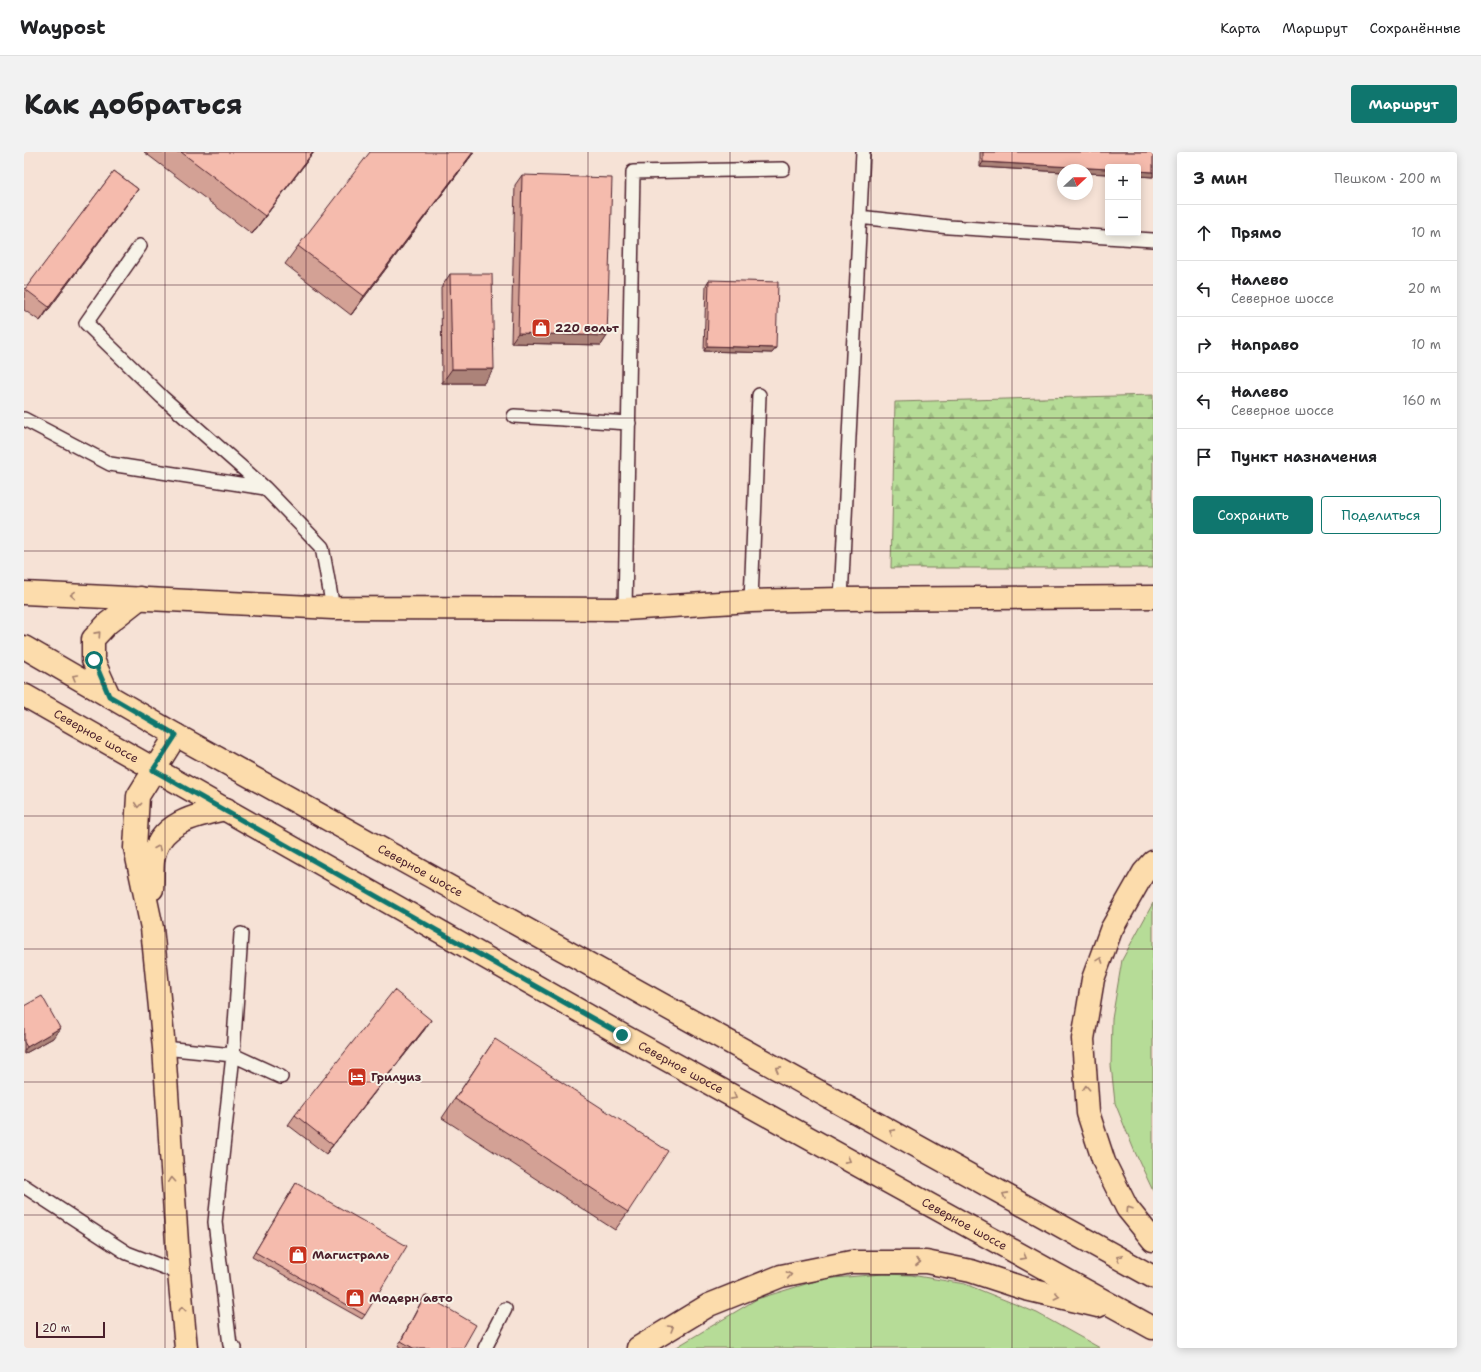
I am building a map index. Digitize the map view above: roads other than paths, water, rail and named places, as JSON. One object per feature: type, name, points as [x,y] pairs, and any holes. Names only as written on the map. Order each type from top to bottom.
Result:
[{"type":"main road","points":[[24,593],[333,608],[625,609],[751,601],[1153,597]]},
{"type":"main road","points":[[109,696],[94,660],[93,639],[108,623],[140,598]]},
{"type":"main road","name":"Северное шоссе","points":[[24,647],[176,735],[1153,1277]]},
{"type":"main road","name":"Северное шоссе","points":[[24,695],[153,770],[226,809],[622,1035],[1153,1328]]},
{"type":"main road","points":[[176,735],[138,796],[135,848],[152,928],[164,1048],[179,1273],[186,1348]]},
{"type":"main road","points":[[152,928],[153,859],[159,842],[176,823],[199,814],[226,809]]},
{"type":"main road","points":[[1153,862],[1144,872],[1111,930],[1093,979],[1083,1039],[1088,1113],[1104,1162],[1128,1208],[1153,1240]]},
{"type":"main road","points":[[638,1348],[709,1305],[781,1276],[850,1262],[926,1262],[971,1271],[1026,1289],[1124,1312]]},
{"type":"lane","points":[[841,599],[863,152]]},
{"type":"lane","points":[[625,609],[633,172],[783,169]]},
{"type":"lane","points":[[859,217],[949,227],[1153,240]]},
{"type":"lane","points":[[140,246],[86,323],[162,397],[265,488],[322,547],[333,608]]},
{"type":"lane","points":[[751,601],[759,395]]},
{"type":"lane","points":[[514,416],[629,423]]},
{"type":"lane","points":[[24,419],[110,464],[265,488]]},
{"type":"lane","points":[[235,1348],[230,1345],[215,1222],[233,1055],[241,934]]},
{"type":"lane","points":[[164,1048],[233,1055],[280,1077]]},
{"type":"lane","points":[[24,1186],[127,1253],[179,1273]]},
{"type":"lane","points":[[485,1348],[505,1309]]},
{"type":"place","name":"220 вольт","points":[[541,328]]},
{"type":"place","name":"Грилуиз","points":[[357,1077]]},
{"type":"place","name":"Магистраль","points":[[298,1255]]},
{"type":"place","name":"Модерн авто","points":[[355,1298]]}]
